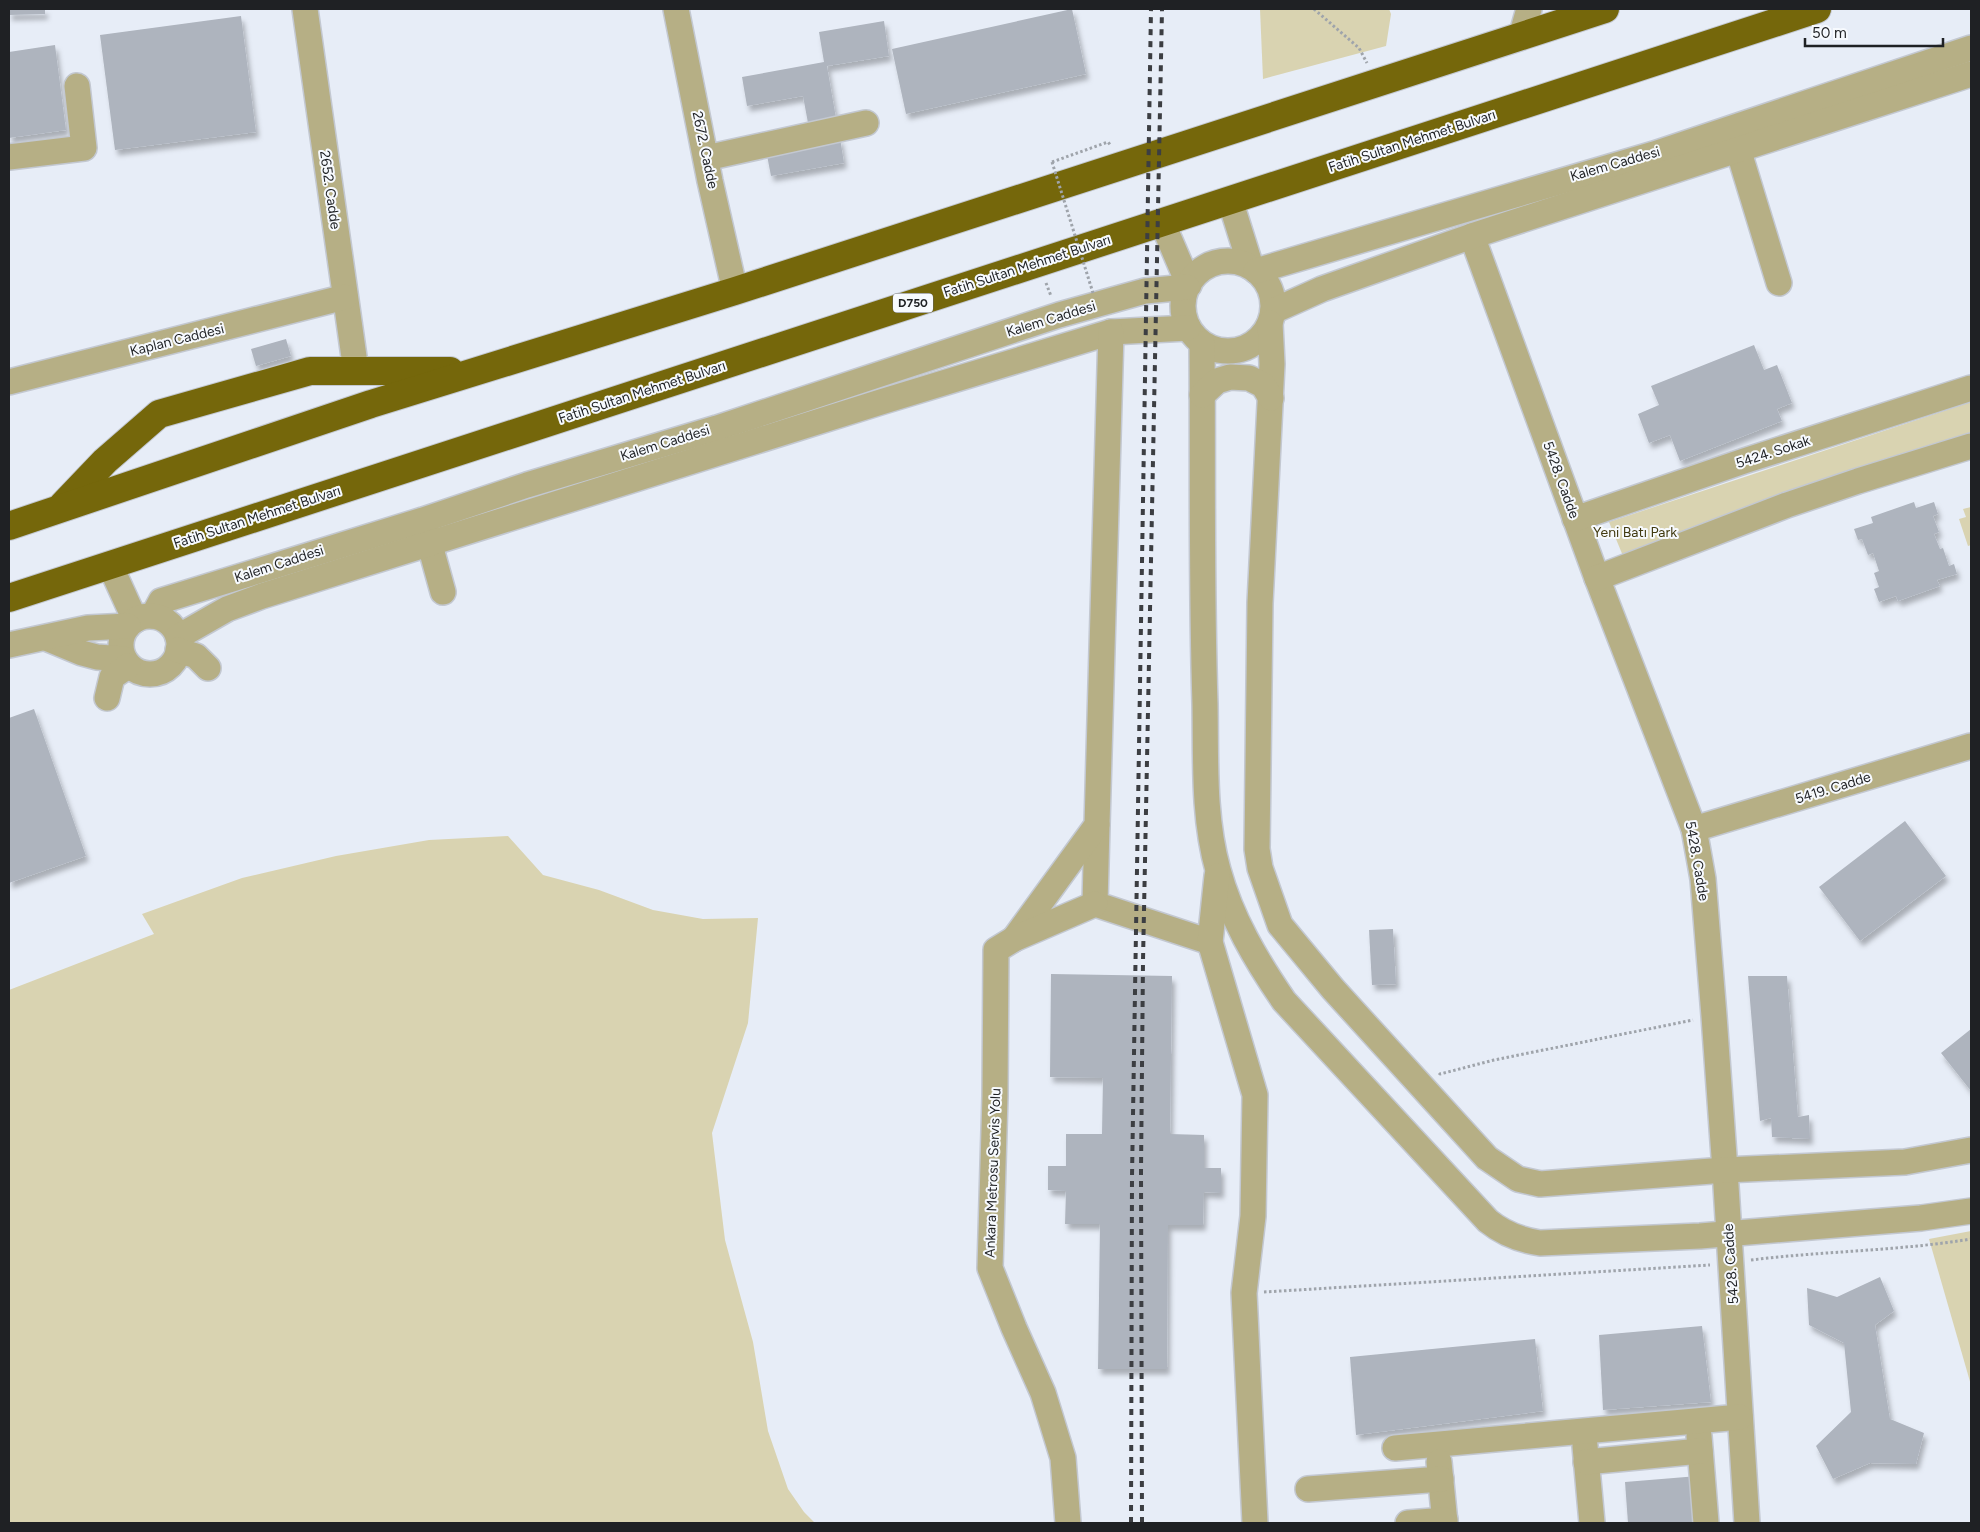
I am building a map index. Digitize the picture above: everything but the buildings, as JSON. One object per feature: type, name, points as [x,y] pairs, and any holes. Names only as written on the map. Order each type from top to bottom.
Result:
[{"type":"highway","points":[[9,526],[208,458],[477,371],[735,291],[1605,9]]},
{"type":"highway","name":"Fatih Sultan Mehmet Bulvarı","points":[[9,598],[1817,9]]},
{"type":"highway","points":[[60,508],[105,461],[159,414],[310,370],[477,371]]},
{"type":"street","name":"2652. Cadde","points":[[305,9],[356,371]]},
{"type":"street","name":"2672. Cadde","points":[[676,9],[735,291]]},
{"type":"street","points":[[1521,37],[1529,9]]},
{"type":"street","name":"Kalem Caddesi","points":[[1253,269],[1654,154],[1971,48]]},
{"type":"street","name":"Kalem Caddesi","points":[[1272,317],[1322,289],[1472,236],[1971,74]]},
{"type":"street","points":[[9,157],[84,148],[77,86]]},
{"type":"street","points":[[706,158],[866,123]]},
{"type":"street","points":[[1738,149],[1779,282]]},
{"type":"street","points":[[1230,200],[1253,269]]},
{"type":"street","points":[[1162,222],[1188,286]]},
{"type":"street","name":"5428. Cadde","points":[[1472,236],[1597,578],[1694,829],[1703,879],[1714,1016],[1747,1523]]},
{"type":"street","points":[[1971,1150],[1905,1162],[1725,1170],[1549,1184],[1518,1179],[1487,1158],[1333,989],[1280,925],[1260,868],[1258,849],[1260,603],[1271,398],[1273,302],[1268,284],[1253,269],[1239,262],[1226,261],[1213,264],[1201,270],[1188,286],[1183,303],[1184,316],[1195,336],[1202,395],[1207,805],[1218,869],[1236,921],[1262,969],[1284,1001],[1488,1221],[1499,1230],[1522,1240],[1540,1243],[1729,1233],[1921,1218],[1971,1211]]},
{"type":"street","name":"Kalem Caddesi","points":[[178,643],[227,609],[426,531],[527,485],[717,428],[1058,315],[1145,291],[1188,286]]},
{"type":"street","name":"Kaplan Caddesi","points":[[9,382],[345,297]]},
{"type":"street","points":[[1195,336],[1214,350],[1228,352],[1241,350],[1253,344],[1263,335],[1272,317]]},
{"type":"street","points":[[1095,904],[1112,332]]},
{"type":"street","name":"Kalem Caddesi","points":[[138,621],[161,601],[426,531],[884,401],[1112,332],[1195,336]]},
{"type":"street","points":[[1202,395],[1217,382],[1230,377],[1249,378],[1263,385],[1271,398]]},
{"type":"street","name":"5424. Sokak","points":[[1576,519],[1744,461],[1971,388]]},
{"type":"street","points":[[1597,578],[1787,505],[1971,446]]},
{"type":"street","points":[[426,531],[443,592]]},
{"type":"street","points":[[110,565],[138,621]]},
{"type":"street","points":[[126,663],[121,642],[138,621]]},
{"type":"street","points":[[9,645],[88,628],[138,621],[169,623],[178,643],[196,656],[208,668]]},
{"type":"street","points":[[46,638],[82,653],[126,663],[142,674],[159,673],[167,669],[173,662],[178,643]]},
{"type":"street","points":[[107,698],[112,677],[126,663]]},
{"type":"street","name":"5419. Cadde","points":[[1694,829],[1971,746]]},
{"type":"street","points":[[1014,938],[1097,825]]},
{"type":"street","points":[[1218,869],[1210,942],[1255,1094],[1253,1216],[1244,1293],[1255,1523]]},
{"type":"street","points":[[1014,938],[1095,904],[1210,942]]},
{"type":"street","name":"Ankara Metrosu Servis Yolu","points":[[1014,938],[996,950],[995,1096],[990,1268],[1043,1393],[1064,1458],[1068,1523]]},
{"type":"street","points":[[1395,1448],[1740,1417]]},
{"type":"street","points":[[1698,1421],[1706,1523]]},
{"type":"street","points":[[1583,1431],[1592,1523]]},
{"type":"street","points":[[1408,1523],[1445,1522],[1438,1444]]},
{"type":"street","points":[[1586,1462],[1700,1451]]},
{"type":"street","points":[[1308,1489],[1441,1479]]},
{"type":"path","points":[[1314,9],[1359,48],[1379,83]]},
{"type":"path","points":[[1082,152],[1052,162],[1093,293]]},
{"type":"path","points":[[1434,1067],[1440,1074],[1494,1060],[1714,1016]]},
{"type":"path","points":[[1788,1255],[1940,1244],[1971,1239]]},
{"type":"path","points":[[1244,1293],[1702,1266]]},
{"type":"green space","points":[[1260,9],[1389,9],[1391,14],[1386,46],[1263,79]]},
{"type":"green space","name":"Yeni Batı Park","points":[[1971,402],[1971,439],[1623,556],[1609,522]]},
{"type":"green space","points":[[1971,507],[1971,545],[1968,546],[1959,519],[1966,517],[1963,509]]},
{"type":"green space","points":[[508,836],[543,875],[599,890],[653,910],[703,919],[758,918],[748,1023],[712,1133],[725,1240],[753,1342],[768,1431],[788,1489],[804,1512],[815,1523],[9,1523],[9,990],[154,934],[142,914],[242,878],[336,856],[429,840]]},
{"type":"green space","points":[[1971,1231],[1971,1385],[1929,1239]]},
{"type":"railway","points":[[1131,1523],[1132,1177],[1151,9]]},
{"type":"railway","points":[[1142,1523],[1141,1171],[1143,961],[1162,9]]}]
